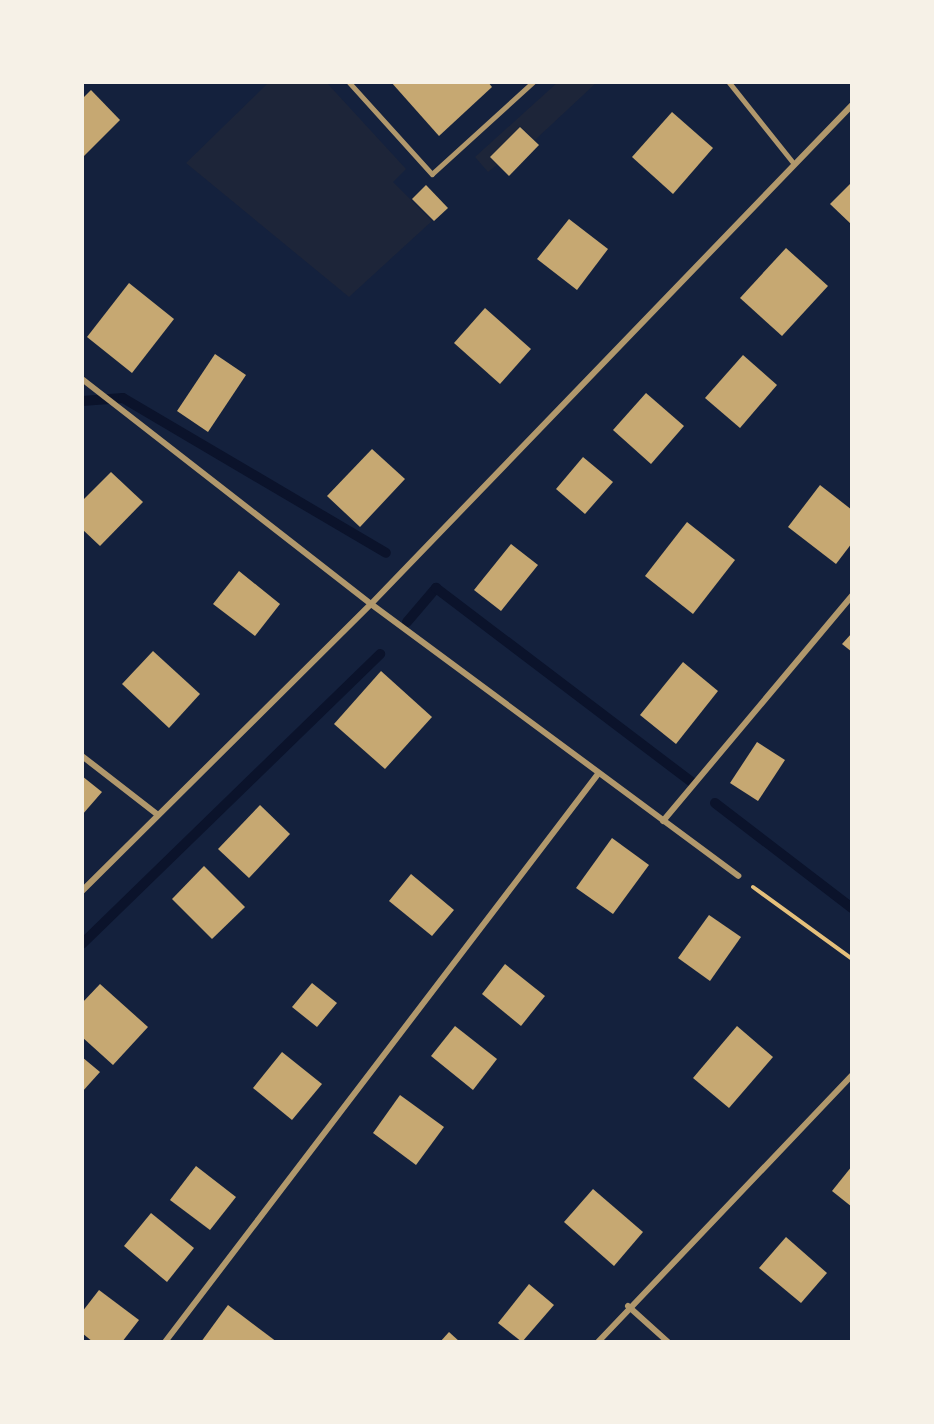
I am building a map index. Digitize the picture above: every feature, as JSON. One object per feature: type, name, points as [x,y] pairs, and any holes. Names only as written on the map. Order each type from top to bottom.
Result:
[{"type":"street","points":[[82,891],[371,604],[792,162],[852,105]]},
{"type":"street","points":[[82,379],[371,604],[738,876]]},
{"type":"street","points":[[663,821],[852,596]]},
{"type":"street","points":[[82,756],[158,815]]},
{"type":"street","points":[[165,1341],[598,774]]},
{"type":"street","points":[[598,1341],[628,1306],[852,1075]]},
{"type":"street","points":[[628,1306],[668,1341]]},
{"type":"lane","points":[[349,82],[432,174],[533,82]]},
{"type":"lane","points":[[729,82],[792,162]]},
{"type":"path","points":[[738,876],[852,959]]},
{"type":"shaded area","points":[[558,82],[596,83],[535,140],[520,126],[490,157],[497,165],[488,172],[475,157]]},
{"type":"shaded area","points":[[268,83],[327,83],[406,169],[393,182],[432,221],[349,297],[186,163]]},
{"type":"building","points":[[391,82],[488,82],[492,87],[439,136]]},
{"type":"building","points":[[91,90],[120,120],[82,158],[82,99]]},
{"type":"building","points":[[672,112],[713,148],[673,194],[632,157]]},
{"type":"building","points":[[520,127],[539,145],[509,176],[490,157]]},
{"type":"building","points":[[852,182],[852,225],[830,204]]},
{"type":"building","points":[[426,185],[448,208],[434,221],[412,199]]},
{"type":"building","points":[[569,219],[608,249],[577,290],[537,259]]},
{"type":"building","points":[[786,248],[828,286],[782,336],[740,298]]},
{"type":"building","points":[[129,283],[174,319],[132,373],[87,337]]},
{"type":"building","points":[[485,308],[531,349],[500,384],[454,343]]},
{"type":"building","points":[[215,354],[246,375],[208,432],[177,411]]},
{"type":"building","points":[[743,355],[777,385],[740,428],[705,398]]},
{"type":"building","points":[[646,393],[684,426],[651,464],[613,430]]},
{"type":"building","points":[[372,449],[405,479],[360,527],[327,496]]},
{"type":"building","points":[[583,457],[613,482],[585,514],[556,489]]},
{"type":"building","points":[[111,472],[143,502],[100,546],[82,529],[82,501]]},
{"type":"building","points":[[820,485],[852,510],[852,543],[836,564],[788,527]]},
{"type":"building","points":[[687,522],[735,560],[693,614],[645,576]]},
{"type":"building","points":[[511,544],[538,565],[501,611],[474,590]]},
{"type":"building","points":[[239,571],[280,604],[255,636],[213,604]]},
{"type":"building","points":[[852,633],[852,652],[842,644]]},
{"type":"building","points":[[153,651],[200,694],[169,728],[122,684]]},
{"type":"building","points":[[683,662],[718,691],[676,744],[640,715]]},
{"type":"building","points":[[381,671],[432,717],[385,769],[334,724]]},
{"type":"building","points":[[757,742],[785,760],[758,801],[730,783]]},
{"type":"building","points":[[82,776],[102,792],[82,815]]},
{"type":"building","points":[[260,805],[290,834],[249,878],[218,849]]},
{"type":"building","points":[[612,838],[649,865],[613,914],[576,888]]},
{"type":"building","points":[[204,866],[245,907],[212,939],[172,899]]},
{"type":"building","points":[[411,874],[454,910],[432,936],[389,901]]},
{"type":"building","points":[[709,915],[741,937],[710,981],[678,958]]},
{"type":"building","points":[[505,964],[545,996],[521,1026],[482,994]]},
{"type":"building","points":[[312,983],[337,1003],[317,1027],[292,1007]]},
{"type":"building","points":[[100,984],[148,1027],[113,1065],[82,1037],[82,1003]]},
{"type":"building","points":[[455,1026],[497,1059],[473,1090],[431,1056]]},
{"type":"building","points":[[737,1026],[773,1057],[729,1108],[693,1078]]},
{"type":"building","points":[[282,1052],[322,1084],[292,1120],[253,1088]]},
{"type":"building","points":[[82,1057],[100,1072],[82,1092]]},
{"type":"building","points":[[400,1095],[444,1127],[416,1165],[373,1133]]},
{"type":"building","points":[[196,1166],[236,1197],[210,1230],[170,1200]]},
{"type":"building","points":[[852,1166],[852,1207],[832,1191]]},
{"type":"building","points":[[593,1189],[643,1232],[614,1266],[564,1222]]},
{"type":"building","points":[[151,1213],[194,1248],[167,1282],[124,1246]]},
{"type":"building","points":[[786,1237],[827,1273],[801,1303],[759,1268]]},
{"type":"building","points":[[529,1284],[554,1305],[522,1342],[498,1323]]},
{"type":"building","points":[[99,1290],[139,1320],[122,1342],[93,1342],[82,1333],[82,1312]]},
{"type":"building","points":[[228,1305],[277,1342],[201,1342]]},
{"type":"building","points":[[449,1332],[460,1342],[440,1342]]},
{"type":"waterway","points":[[82,401],[123,398],[386,553]]},
{"type":"waterway","points":[[407,622],[436,588],[692,782]]},
{"type":"waterway","points":[[82,944],[380,654]]},
{"type":"waterway","points":[[715,803],[852,908]]}]
